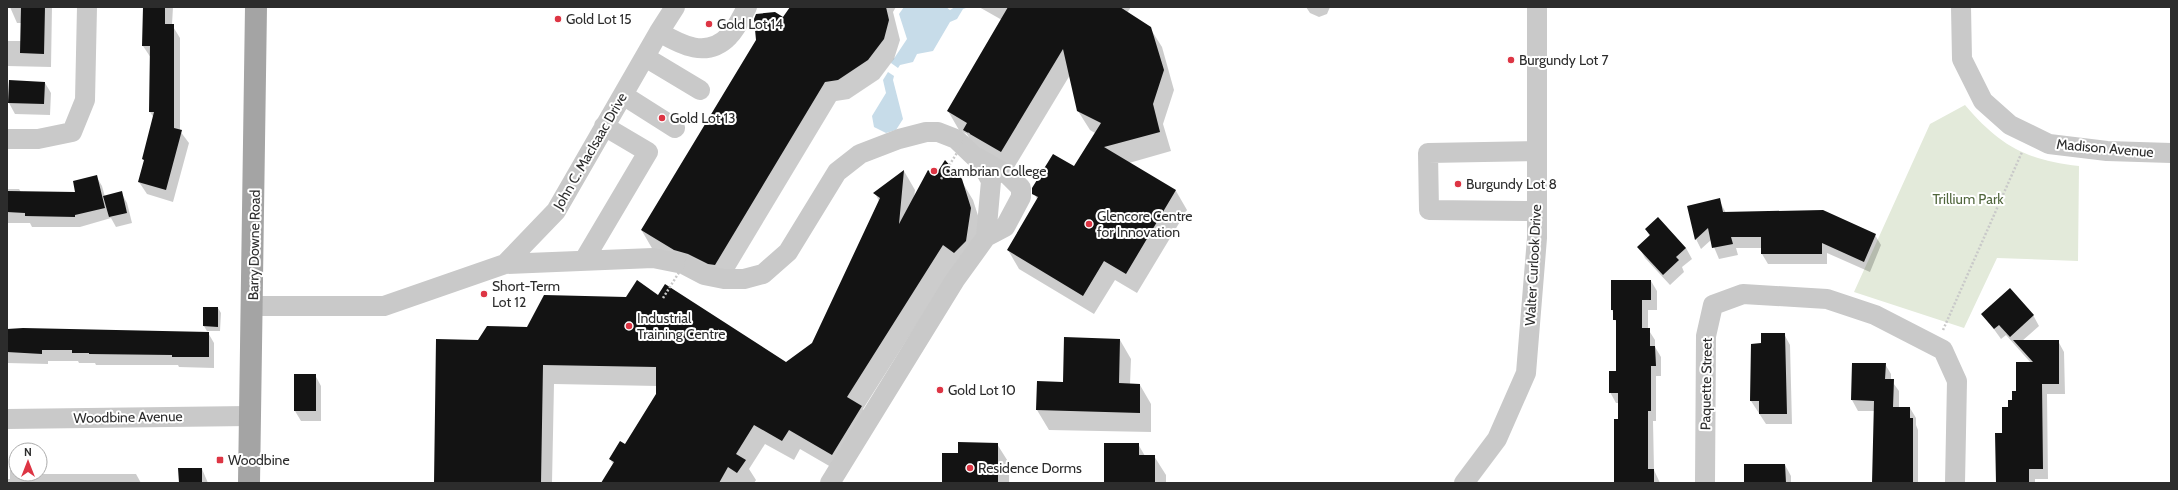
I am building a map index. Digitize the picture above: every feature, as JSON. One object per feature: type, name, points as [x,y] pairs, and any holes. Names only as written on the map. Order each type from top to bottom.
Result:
[{"type":"main road","name":"Barry Downe Road","points":[[248,483],[253,306],[256,7]]},
{"type":"street","points":[[7,139],[38,139],[72,132],[85,100],[87,7]]},
{"type":"street","name":"John C. MacIsaac Drive","points":[[253,306],[384,306],[506,264],[556,211],[658,32],[675,7]]},
{"type":"street","points":[[658,32],[680,44],[698,49],[714,46],[729,36],[748,7]]},
{"type":"street","name":"Walter Curlook Drive","points":[[1464,483],[1497,439],[1526,373],[1537,238],[1537,7]]},
{"type":"street","name":"Madison Avenue","points":[[1961,7],[1962,59],[1983,101],[2010,125],[2049,144],[2107,152],[2171,153]]},
{"type":"street","points":[[644,57],[700,90]]},
{"type":"street","points":[[623,94],[675,128]]},
{"type":"street","points":[[584,260],[648,152],[604,126]]},
{"type":"street","points":[[506,264],[653,258],[684,264],[704,275],[724,279],[744,279],[763,274],[788,252],[837,172],[860,154],[899,139],[926,132],[938,132],[956,139],[981,163],[991,181],[986,237]]},
{"type":"street","points":[[1537,152],[1428,153],[1429,210],[1537,211]]},
{"type":"street","points":[[830,483],[955,280],[986,237],[1005,227],[1021,197],[1021,188],[1008,175],[973,155]]},
{"type":"street","name":"Paquette Street","points":[[1705,483],[1706,336],[1714,304],[1743,294],[1827,299],[1875,315],[1943,350],[1957,382],[1955,483]]},
{"type":"street","name":"Woodbine Avenue","points":[[7,419],[249,416]]},
{"type":"path","points":[[940,179],[969,133]]},
{"type":"path","points":[[1936,346],[2029,135]]},
{"type":"path","points":[[663,298],[688,258]]},
{"type":"green space","name":"Trillium Park","points":[[1965,105],[1990,131],[2015,149],[2044,160],[2079,166],[2078,261],[1997,258],[1964,328],[1854,292],[1930,124]]},
{"type":"water","points":[[904,7],[946,7],[950,10],[955,7],[969,7],[963,9],[957,19],[950,22],[933,51],[917,54],[913,62],[900,65],[898,68],[891,63],[907,39],[899,14]]},
{"type":"water","points":[[888,72],[894,76],[893,80],[903,119],[896,130],[886,133],[874,127],[872,116],[886,93],[883,80]]},
{"type":"building","points":[[21,7],[45,7],[44,54],[20,53]]},
{"type":"building","points":[[143,7],[165,7],[165,24],[174,24],[174,128],[182,130],[166,190],[138,182],[144,160],[142,159],[154,112],[149,112],[150,46],[142,46]]},
{"type":"building","points":[[790,7],[886,7],[889,20],[884,39],[868,60],[838,80],[825,82],[715,265],[708,264],[688,254],[674,250],[641,230],[756,40],[754,19],[756,14],[775,12],[783,17]]},
{"type":"building","points":[[1008,7],[1120,7],[1151,27],[1164,70],[1153,104],[1160,132],[1104,147],[1176,190],[1126,274],[1104,261],[1083,296],[1007,250],[1038,197],[1032,194],[1032,188],[1053,154],[1074,166],[1101,123],[1077,111],[1063,49],[1001,152],[963,130],[967,123],[947,111]]},
{"type":"building","points":[[9,80],[45,82],[44,104],[8,103]]},
{"type":"building","name":"Industrial Training Centre","points":[[945,160],[962,179],[971,208],[966,241],[954,253],[943,245],[847,397],[862,406],[832,455],[789,430],[782,441],[754,425],[736,454],[746,460],[737,473],[728,467],[719,483],[601,483],[614,462],[609,459],[620,441],[625,444],[656,394],[656,367],[543,365],[541,483],[434,483],[436,339],[478,340],[487,326],[527,327],[544,295],[626,297],[637,280],[658,295],[665,284],[786,362],[812,343],[880,198],[873,193],[904,170],[899,224],[928,170],[935,176]]},
{"type":"building","points":[[97,175],[105,208],[75,215],[75,217],[25,216],[25,213],[7,212],[7,191],[75,192],[73,181]]},
{"type":"building","points":[[122,191],[127,213],[109,217],[103,196]]},
{"type":"building","points":[[1720,198],[1723,212],[1823,210],[1876,234],[1864,262],[1822,243],[1822,254],[1761,254],[1761,237],[1731,237],[1733,244],[1712,248],[1708,228],[1695,240],[1687,206]]},
{"type":"building","points":[[1658,217],[1686,248],[1676,257],[1679,260],[1663,275],[1637,247],[1650,235],[1645,229]]},
{"type":"building","points":[[1611,280],[1651,280],[1651,300],[1642,300],[1642,328],[1650,328],[1650,346],[1655,346],[1656,366],[1651,366],[1651,411],[1648,411],[1648,469],[1654,469],[1654,483],[1614,483],[1614,419],[1618,419],[1618,393],[1609,393],[1609,371],[1616,371],[1616,320],[1613,320],[1613,310],[1611,310]]},
{"type":"building","points":[[2010,288],[2034,315],[2010,337],[1999,325],[1994,329],[1981,314]]},
{"type":"building","points":[[203,307],[218,307],[218,327],[203,326]]},
{"type":"building","points":[[23,328],[209,332],[209,357],[89,354],[72,353],[72,350],[42,350],[42,354],[7,352],[7,329]]},
{"type":"building","points":[[1761,333],[1785,333],[1787,414],[1759,414],[1759,401],[1750,401],[1751,344],[1761,343]]},
{"type":"building","points":[[1064,337],[1120,339],[1119,383],[1140,384],[1140,413],[1036,410],[1037,381],[1063,382]]},
{"type":"building","points":[[2013,340],[2059,340],[2059,384],[2042,384],[2043,469],[2029,469],[2029,483],[1996,483],[1995,433],[2002,433],[2002,407],[2008,407],[2008,400],[2012,400],[2012,391],[2016,391],[2016,362],[2033,362]]},
{"type":"building","points":[[1852,363],[1886,363],[1885,379],[1894,379],[1893,407],[1910,407],[1910,418],[1913,418],[1913,483],[1872,483],[1874,401],[1851,400]]},
{"type":"building","points":[[294,374],[316,374],[316,411],[294,411]]},
{"type":"building","name":"Residence Dorms","points":[[958,442],[998,443],[998,483],[942,483],[942,453],[958,453]]},
{"type":"building","name":"Residence Dorms","points":[[1104,443],[1139,443],[1139,455],[1155,455],[1155,483],[1104,483]]},
{"type":"building","points":[[1744,464],[1785,464],[1786,483],[1744,483]]},
{"type":"building","points":[[178,468],[202,468],[202,483],[179,483]]},
{"type":"place","name":"Gold Lot 15","points":[[558,19]]},
{"type":"place","name":"Gold Lot 14","points":[[709,24]]},
{"type":"place","name":"Burgundy Lot 7","points":[[1511,60]]},
{"type":"place","name":"Gold Lot 13","points":[[662,118]]},
{"type":"place","name":"Cambrian College","points":[[934,171]]},
{"type":"place","name":"Burgundy Lot 8","points":[[1458,184]]},
{"type":"place","name":"Glencore Centre for Innovation","points":[[1089,224]]},
{"type":"place","name":"Short-Term Lot 12","points":[[484,294]]},
{"type":"place","name":"Industrial Training Centre","points":[[629,326]]},
{"type":"place","name":"Gold Lot 10","points":[[940,390]]},
{"type":"place","name":"Woodbine","points":[[220,460]]},
{"type":"place","name":"Residence Dorms","points":[[970,468]]}]
